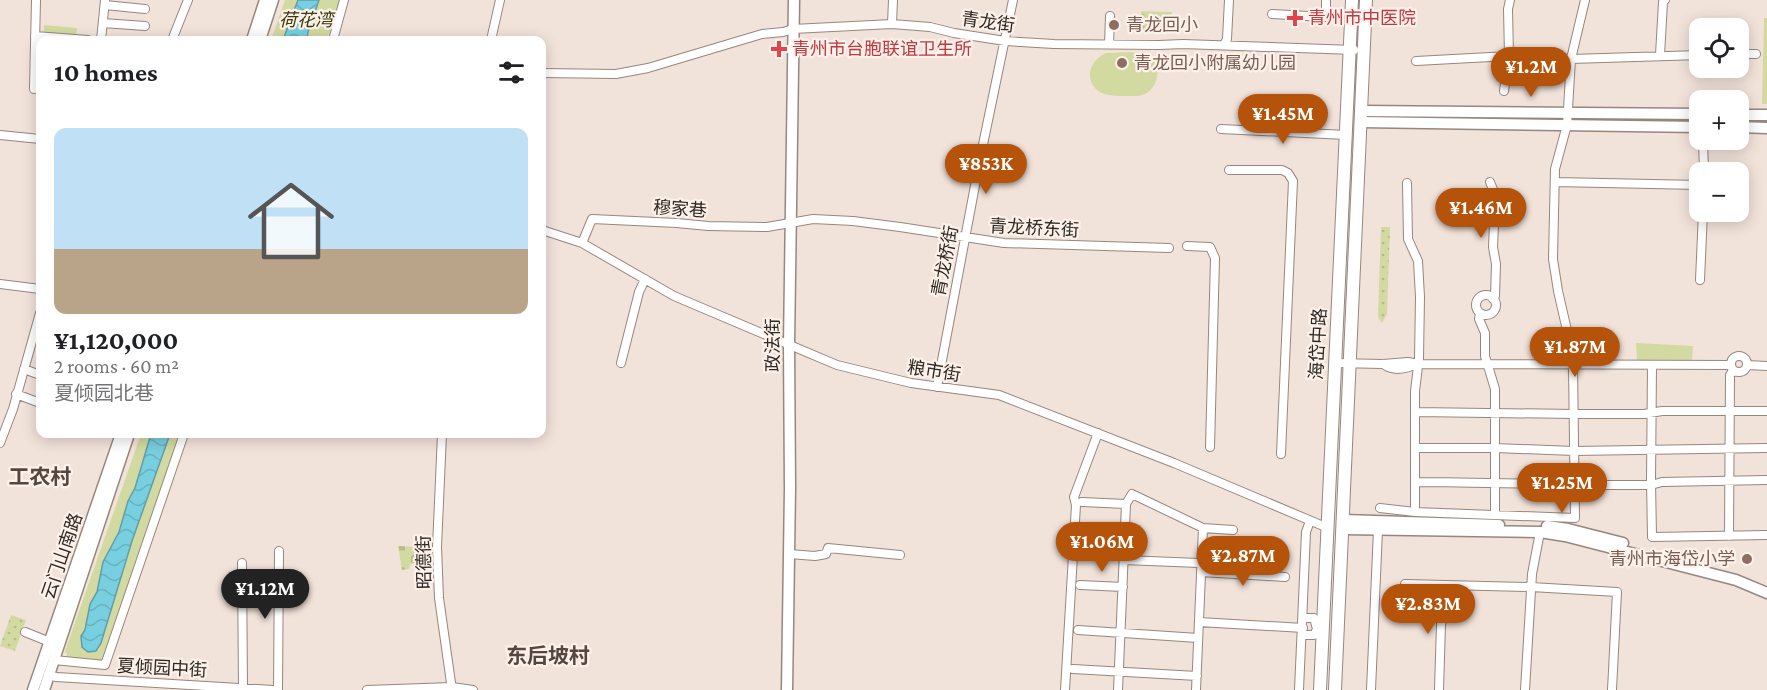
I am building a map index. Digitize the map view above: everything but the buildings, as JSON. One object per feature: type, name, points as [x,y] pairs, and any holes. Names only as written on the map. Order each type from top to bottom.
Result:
[{"type":"main road","name":"海岱中路","points":[[1320,690],[1320,629],[1328,528],[1352,0]]},
{"type":"main road","name":"海岱中路","points":[[1335,690],[1366,0]]},
{"type":"street","points":[[34,89],[36,0]]},
{"type":"street","points":[[174,36],[188,0]]},
{"type":"street","points":[[253,36],[265,0]]},
{"type":"street","points":[[261,36],[273,0]]},
{"type":"street","points":[[334,36],[344,0]]},
{"type":"street","points":[[492,36],[500,0]]},
{"type":"street","name":"政法街","points":[[786,690],[794,0]]},
{"type":"street","points":[[892,24],[893,0]]},
{"type":"street","name":"青龙桥街","points":[[937,387],[964,238],[1013,0]]},
{"type":"street","points":[[1224,45],[1227,39],[1229,0]]},
{"type":"street","points":[[1272,14],[1326,17],[1326,0]]},
{"type":"street","points":[[1503,91],[1509,56],[1508,9],[1510,0]]},
{"type":"street","points":[[1380,508],[1415,512],[1575,518],[1573,365],[1554,265],[1555,169],[1567,125],[1572,59],[1585,0]]},
{"type":"street","points":[[1660,55],[1665,0]]},
{"type":"street","points":[[101,36],[105,2],[145,9]]},
{"type":"street","points":[[1109,44],[1110,15]]},
{"type":"street","points":[[103,23],[145,26]]},
{"type":"street","name":"青龙街","points":[[546,73],[626,72],[648,68],[762,34],[793,29],[892,24],[930,27],[1005,41],[1054,44],[1224,45],[1364,51]]},
{"type":"street","points":[[1749,54],[1756,54]]},
{"type":"street","points":[[1416,62],[1509,56],[1572,59],[1689,55]]},
{"type":"street","points":[[1361,116],[1689,114]]},
{"type":"street","points":[[1749,115],[1767,115]]},
{"type":"street","points":[[1361,116],[1567,125],[1689,127]]},
{"type":"street","points":[[1749,127],[1767,128]]},
{"type":"street","points":[[1221,129],[1346,135]]},
{"type":"street","points":[[0,135],[36,139]]},
{"type":"street","points":[[1229,170],[1282,170],[1288,173],[1293,182],[1281,454]]},
{"type":"street","points":[[1490,182],[1495,201],[1493,246],[1496,264],[1493,299]]},
{"type":"street","points":[[1555,182],[1689,184]]},
{"type":"street","points":[[1407,183],[1406,227],[1418,261],[1420,297],[1415,412],[1415,512]]},
{"type":"street","name":"穆家巷","points":[[582,243],[592,219],[708,226],[767,227],[790,223]]},
{"type":"street","name":"青龙桥东街","points":[[790,223],[813,219],[853,221],[900,226],[964,238],[1032,244],[1170,248]]},
{"type":"street","points":[[1700,280],[1703,222]]},
{"type":"street","name":"粮市街","points":[[546,231],[582,243],[674,296],[837,365],[937,387],[999,395],[1174,463],[1328,528]]},
{"type":"street","points":[[1186,246],[1210,247],[1215,258],[1210,447]]},
{"type":"street","points":[[621,363],[639,292],[645,279]]},
{"type":"street","points":[[0,284],[36,288]]},
{"type":"street","points":[[1480,313],[1486,315],[1493,312],[1496,304],[1493,299],[1487,296],[1479,299],[1477,308],[1485,333],[1485,356],[1496,389],[1495,514]]},
{"type":"street","points":[[0,443],[36,339]]},
{"type":"street","points":[[1729,536],[1730,369],[1734,358],[1739,356],[1744,358],[1747,366]]},
{"type":"street","points":[[1335,363],[1383,364],[1390,369],[1407,369],[1418,364],[1652,365],[1730,369],[1738,372],[1743,372],[1747,366]]},
{"type":"street","points":[[1652,365],[1652,537],[1767,535]]},
{"type":"street","points":[[1747,366],[1767,366]]},
{"type":"street","points":[[24,369],[36,374]]},
{"type":"street","points":[[16,394],[36,402]]},
{"type":"street","points":[[1415,412],[1644,414],[1651,411],[1767,411]]},
{"type":"street","points":[[1065,690],[1076,505],[1074,497],[1098,433]]},
{"type":"street","name":"云门山南路","points":[[33,690],[120,438]]},
{"type":"street","name":"云门山南路","points":[[44,690],[128,438]]},
{"type":"street","points":[[54,660],[105,665],[183,438]]},
{"type":"street","name":"昭德街","points":[[442,438],[437,547],[439,598],[452,689]]},
{"type":"street","points":[[1415,448],[1574,451],[1767,448]]},
{"type":"street","points":[[1415,482],[1495,482],[1575,486],[1767,480]]},
{"type":"street","points":[[1118,690],[1126,504],[1132,494],[1203,528],[1233,530]]},
{"type":"street","points":[[1082,502],[1126,504]]},
{"type":"street","points":[[1299,690],[1306,532],[1310,521]]},
{"type":"street","points":[[1344,525],[1378,530],[1540,532],[1565,536],[1736,580],[1767,593]]},
{"type":"street","points":[[1344,525],[1545,526],[1568,529],[1750,578],[1767,585]]},
{"type":"street","points":[[1196,690],[1203,528]]},
{"type":"street","points":[[1371,690],[1378,530]]},
{"type":"street","points":[[1525,690],[1532,574],[1540,532]]},
{"type":"street","points":[[1081,543],[1124,545]]},
{"type":"street","points":[[789,554],[815,556],[826,554],[828,548],[900,555]]},
{"type":"street","points":[[278,690],[279,551]]},
{"type":"street","points":[[1124,560],[1199,563]]},
{"type":"street","points":[[242,563],[243,688]]},
{"type":"street","points":[[1202,572],[1285,577]]},
{"type":"street","points":[[1405,584],[1617,592],[1612,690]]},
{"type":"street","points":[[1080,585],[1123,587]]},
{"type":"street","points":[[1439,690],[1441,624],[1455,586]]},
{"type":"street","points":[[1199,622],[1314,635],[1320,629],[1314,618],[1303,618]]},
{"type":"street","points":[[1078,630],[1198,638]]},
{"type":"street","points":[[25,632],[50,642]]},
{"type":"street","points":[[1073,669],[1197,676]]},
{"type":"street","name":"夏倾园中街","points":[[48,675],[214,688],[273,690]]},
{"type":"street","points":[[367,690],[473,690]]},
{"type":"green space","name":"荷花湾","points":[[285,0],[341,0],[328,36],[272,36]]},
{"type":"green space","points":[[1141,11],[1172,12],[1171,31],[1141,30]]},
{"type":"green space","points":[[1764,18],[1767,18],[1767,104],[1762,104]]},
{"type":"green space","points":[[44,25],[77,28],[76,36],[43,36]]},
{"type":"green space","name":"青龙回小附属幼儿园","points":[[1132,52],[1147,56],[1156,66],[1157,79],[1154,86],[1150,91],[1137,96],[1100,92],[1091,82],[1090,71],[1096,60],[1106,53]]},
{"type":"green space","points":[[1381,227],[1390,227],[1387,314],[1382,323],[1378,317]]},
{"type":"green space","points":[[1636,343],[1693,346],[1692,361],[1637,361]]},
{"type":"green space","points":[[140,438],[180,438],[102,662],[67,660],[65,651]]},
{"type":"green space","points":[[398,546],[419,547],[424,558],[410,565],[409,569],[402,570]]},
{"type":"green space","points":[[11,615],[26,620],[15,651],[0,646]]},
{"type":"water","points":[[298,0],[319,0],[308,36],[284,36]]},
{"type":"water","points":[[150,438],[169,438],[132,541],[101,643],[96,651],[88,652],[82,647],[81,636],[85,630],[90,604],[97,592],[103,562],[119,532],[128,501],[135,488]]},
{"type":"place","name":"青州市中医院","points":[[1295,18]]},
{"type":"place","name":"青龙回小","points":[[1114,25]]},
{"type":"place","name":"青州市台胞联谊卫生所","points":[[779,49]]},
{"type":"place","name":"青龙回小附属幼儿园","points":[[1122,63]]},
{"type":"place","name":"青州市海岱小学","points":[[1747,559]]},
{"type":"district","name":"工农村","points":[[40,477]]},
{"type":"district","name":"东后坡村","points":[[548,656]]}]
